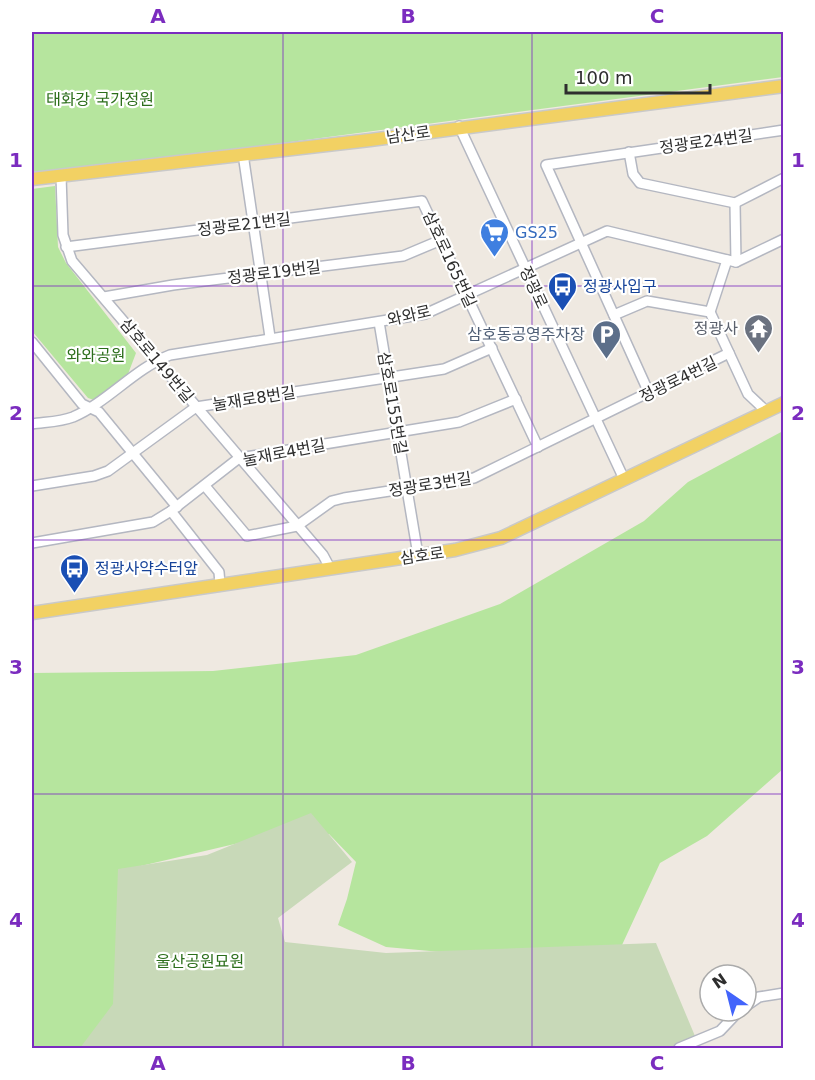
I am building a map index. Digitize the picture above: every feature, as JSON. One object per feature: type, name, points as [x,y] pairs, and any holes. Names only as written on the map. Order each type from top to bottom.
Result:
[{"type":"main road","name":"남산로","points":[[32,179],[783,86]]},
{"type":"main road","name":"삼호로","points":[[32,613],[455,550],[501,538],[783,403]]},
{"type":"street","name":"정광로","points":[[459,126],[594,420],[624,479]]},
{"type":"street","name":"정광로24번길","points":[[581,241],[546,165],[783,130]]},
{"type":"street","points":[[629,152],[633,174],[640,183],[735,203],[783,178]]},
{"type":"street","points":[[243,154],[270,337]]},
{"type":"street","name":"삼호로149번길","points":[[61,176],[66,247],[72,261],[323,555],[330,568]]},
{"type":"street","name":"정광로21번길","points":[[66,247],[422,201]]},
{"type":"street","name":"삼호로165번길","points":[[422,201],[538,447]]},
{"type":"street","points":[[614,315],[647,301],[710,312],[731,261],[735,203]]},
{"type":"street","name":"와와로","points":[[32,424],[72,418],[89,409],[156,360],[170,355],[270,337],[425,314],[607,231],[731,261]]},
{"type":"street","points":[[731,261],[783,239]]},
{"type":"street","name":"정광로19번길","points":[[104,297],[403,256],[441,240]]},
{"type":"street","points":[[581,241],[649,393]]},
{"type":"street","name":"정광로4번길","points":[[594,420],[729,353],[710,312]]},
{"type":"street","name":"삼호로155번길","points":[[379,322],[418,555]]},
{"type":"street","points":[[32,343],[82,404],[99,412],[132,454],[219,572],[220,584]]},
{"type":"street","name":"눌재로8번길","points":[[32,486],[94,476],[108,471],[196,408],[444,369],[492,348]]},
{"type":"street","points":[[729,353],[748,394],[766,411]]},
{"type":"street","name":"눌재로4번길","points":[[32,543],[139,526],[174,509],[239,458],[397,430],[459,422],[516,399]]},
{"type":"street","name":"정광로3번길","points":[[297,526],[333,501],[407,487],[474,478],[594,420]]},
{"type":"street","points":[[205,486],[247,536],[297,526]]},
{"type":"street","points":[[758,998],[783,993]]},
{"type":"street","points":[[679,1048],[720,1031],[728,1023]]},
{"type":"green space","name":"태화강 국가정원","points":[[32,32],[783,32],[783,77],[116,165],[32,173]]},
{"type":"green space","name":"와와공원","points":[[55,186],[58,247],[66,263],[136,353],[128,374],[94,400],[88,398],[32,331],[32,189]]},
{"type":"green space","points":[[783,431],[783,769],[707,836],[660,863],[622,945],[463,954],[386,947],[338,925],[356,862],[329,834],[265,837],[128,869],[118,1009],[98,1048],[32,1048],[32,673],[213,671],[356,655],[500,604],[644,521],[688,482]]},
{"type":"green space","name":"울산공원묘원","points":[[311,813],[352,862],[278,918],[285,942],[386,953],[656,943],[700,1048],[80,1048],[113,1004],[118,869],[207,855]]},
{"type":"place","name":"GS25","points":[[494,258]]},
{"type":"place","name":"정광사입구","points":[[562,312]]},
{"type":"place","name":"정광사","points":[[759,354]]},
{"type":"place","name":"삼호동공영주차장","points":[[606,360]]},
{"type":"place","name":"정광사약수터앞","points":[[74,594]]}]
